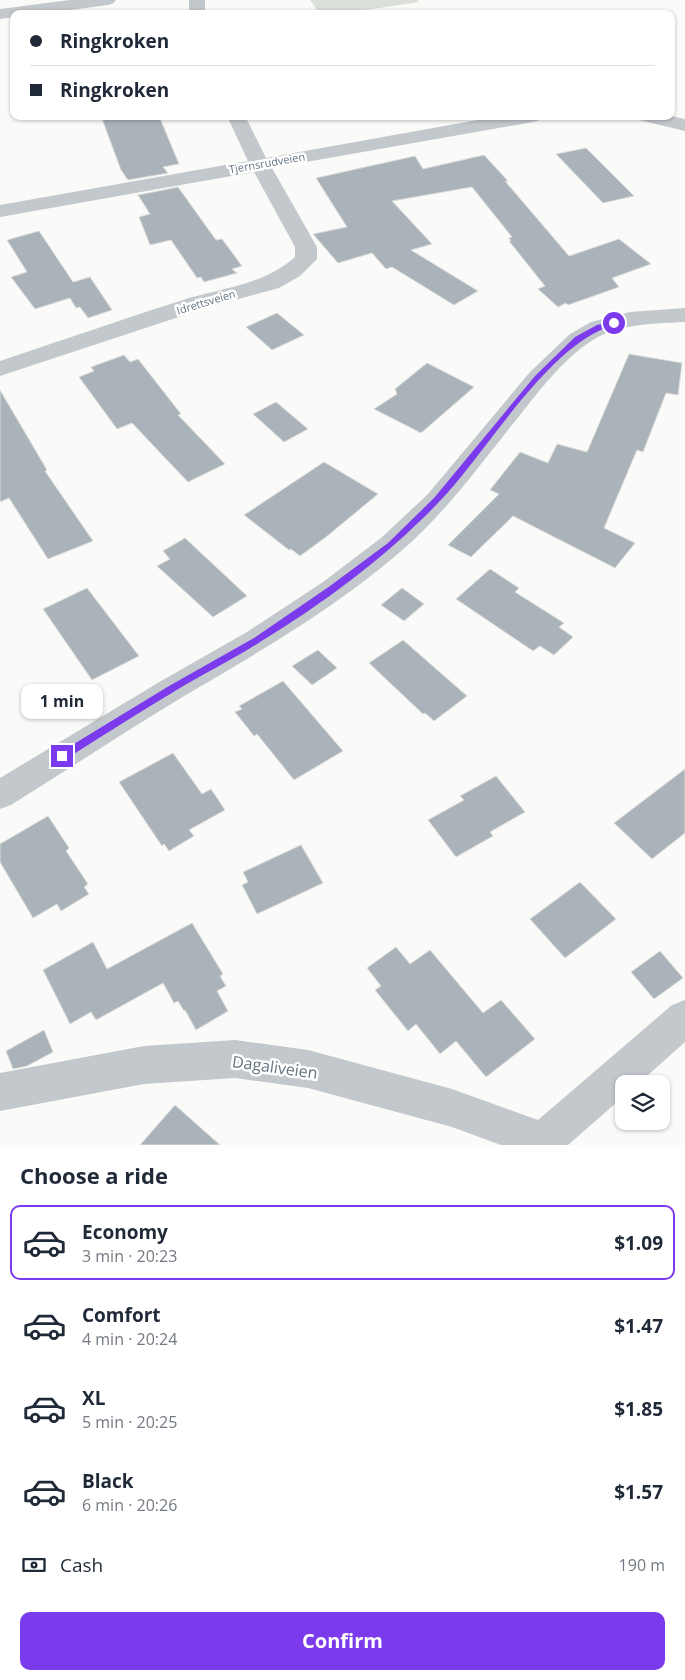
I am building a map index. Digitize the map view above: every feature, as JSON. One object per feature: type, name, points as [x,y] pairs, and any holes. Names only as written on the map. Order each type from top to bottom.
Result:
[{"type":"street","points":[[31,10],[108,0]]},
{"type":"street","name":"Idrettsveien","points":[[0,369],[198,303],[271,283],[292,271],[306,259],[306,247],[260,165],[238,120]]},
{"type":"street","name":"Tjernsrudveien","points":[[0,211],[511,120]]},
{"type":"street","points":[[663,120],[685,125]]},
{"type":"street","points":[[0,795],[172,688],[257,640],[333,589],[391,545],[437,500],[538,377],[578,339],[599,327],[630,319],[685,314]]},
{"type":"street","points":[[541,1143],[685,1018]]},
{"type":"street","name":"Dagaliveien","points":[[0,1092],[144,1065],[235,1059],[308,1069],[452,1108],[541,1143]]},
{"type":"shaded area","points":[[310,0],[417,0],[419,2],[366,10],[317,10]]},
{"type":"building","points":[[102,120],[161,120],[179,164],[163,167],[168,173],[128,180],[121,170]]},
{"type":"building","points":[[586,148],[634,196],[603,203],[556,154]]},
{"type":"building","points":[[484,155],[508,181],[505,181],[569,256],[619,239],[651,264],[612,278],[619,287],[558,307],[538,289],[545,286],[509,241],[511,241],[509,238],[512,237],[472,187],[392,201],[432,244],[411,250],[478,291],[454,305],[392,267],[386,269],[372,253],[338,263],[313,234],[347,227],[316,178],[415,156],[423,169]]},
{"type":"building","points":[[178,187],[216,240],[222,239],[242,266],[232,269],[237,273],[204,282],[201,277],[197,278],[171,240],[150,245],[139,217],[150,214],[138,195]]},
{"type":"building","points":[[39,231],[73,282],[90,277],[112,310],[88,318],[80,307],[76,308],[70,298],[35,309],[11,277],[27,272],[7,240]]},
{"type":"building","points":[[277,313],[304,335],[272,350],[246,327]]},
{"type":"building","points":[[629,354],[682,363],[678,395],[666,393],[643,452],[637,450],[604,528],[635,543],[615,568],[513,516],[471,557],[448,545],[499,494],[490,490],[520,452],[548,463],[557,444],[587,452]]},
{"type":"building","points":[[124,355],[130,362],[138,359],[181,414],[178,415],[225,464],[188,482],[132,423],[117,429],[79,377],[94,371],[91,367]]},
{"type":"building","points":[[427,363],[474,387],[421,433],[374,409],[397,394],[395,389]]},
{"type":"building","points":[[0,390],[47,470],[45,471],[93,541],[48,559],[9,498],[0,502]]},
{"type":"building","points":[[276,402],[308,429],[284,442],[253,414]]},
{"type":"building","points":[[324,462],[378,494],[300,556],[291,549],[289,550],[244,515]]},
{"type":"building","points":[[185,538],[247,596],[213,617],[157,566],[170,559],[163,551]]},
{"type":"building","points":[[490,569],[519,588],[515,592],[564,623],[559,627],[573,637],[554,655],[540,646],[533,651],[456,599]]},
{"type":"building","points":[[87,588],[139,656],[92,680],[43,609]]},
{"type":"building","points":[[402,588],[424,604],[404,621],[381,605]]},
{"type":"building","points":[[403,640],[467,696],[434,721],[425,713],[423,714],[369,663]]},
{"type":"building","points":[[318,650],[337,668],[312,685],[292,666]]},
{"type":"building","points":[[283,681],[343,751],[294,780],[257,734],[254,736],[235,712],[242,709],[239,706]]},
{"type":"building","points":[[173,753],[202,794],[211,789],[225,810],[189,830],[194,836],[169,851],[164,844],[162,846],[119,782]]},
{"type":"building","points":[[685,769],[685,833],[652,859],[614,823]]},
{"type":"building","points":[[496,776],[525,812],[490,832],[493,836],[456,857],[428,820],[464,800],[460,796]]},
{"type":"building","points":[[48,816],[69,848],[66,851],[88,884],[84,887],[89,894],[61,911],[57,904],[33,918],[0,862],[0,844]]},
{"type":"building","points":[[301,845],[323,883],[257,914],[242,885],[248,882],[243,872]]},
{"type":"building","points":[[580,882],[616,919],[565,958],[530,919]]},
{"type":"building","points":[[192,923],[223,974],[220,976],[226,986],[217,991],[228,1011],[196,1030],[178,1001],[174,1003],[163,983],[96,1020],[91,1012],[70,1024],[43,970],[93,942],[107,969]]},
{"type":"building","points":[[396,947],[410,964],[430,950],[483,1013],[501,1000],[535,1039],[486,1077],[456,1041],[440,1054],[416,1024],[408,1031],[375,990],[381,986],[367,968]]},
{"type":"building","points":[[660,951],[683,978],[654,999],[631,972]]},
{"type":"building","points":[[44,1030],[53,1052],[27,1066],[13,1069],[6,1051]]},
{"type":"building","points":[[175,1105],[220,1145],[140,1145]]},
{"type":"route","points":[[62,756],[172,688],[257,640],[333,589],[391,545],[437,500],[538,377],[578,339],[599,327],[614,323]]}]
